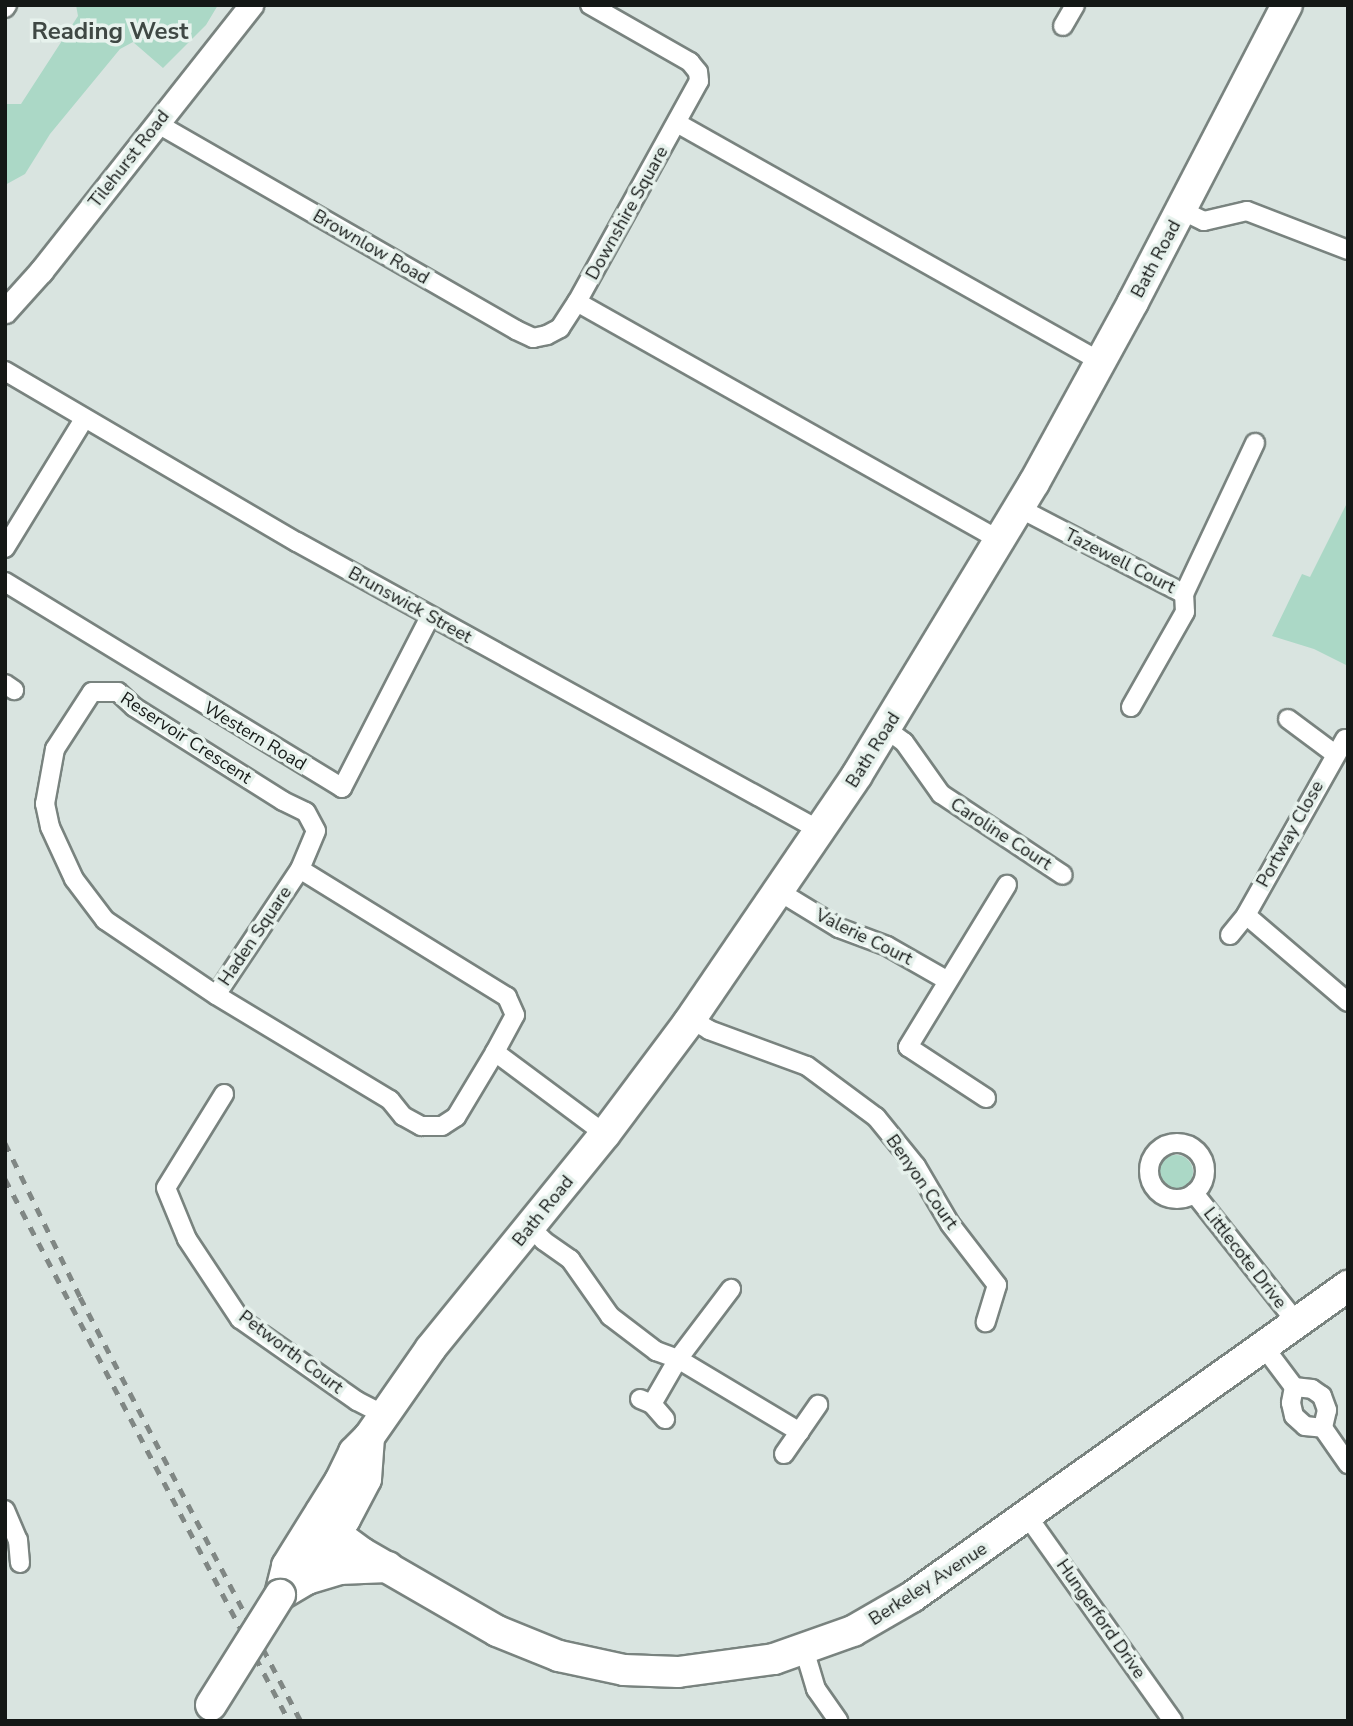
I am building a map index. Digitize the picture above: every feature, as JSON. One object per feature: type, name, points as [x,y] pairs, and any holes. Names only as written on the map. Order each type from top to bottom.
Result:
[{"type":"main road","name":"Bath Road","points":[[207,1713],[280,1595],[334,1522],[354,1452],[376,1426],[431,1348],[531,1228],[691,1019],[780,892],[886,729],[1001,541],[1101,362],[1287,5]]},
{"type":"main road","name":"Berkeley Avenue","points":[[334,1522],[400,1573],[461,1612],[517,1641],[559,1656],[610,1668],[695,1671],[743,1665],[804,1650],[881,1616],[1028,1517],[1348,1286]]},
{"type":"main road","points":[[297,1572],[339,1569],[400,1573]]},
{"type":"street","name":"Tilehurst Road","points":[[5,311],[41,271],[251,5]]},
{"type":"street","name":"Downshire Square","points":[[577,302],[699,81],[698,72],[690,62],[590,5]]},
{"type":"street","points":[[1063,26],[1075,5]]},
{"type":"street","points":[[677,123],[1101,362]]},
{"type":"street","name":"Brownlow Road","points":[[158,124],[533,338],[560,328],[577,302]]},
{"type":"street","points":[[1181,210],[1204,221],[1247,211],[1348,250]]},
{"type":"street","points":[[577,302],[1001,541]]},
{"type":"street","name":"Brunswick Street","points":[[5,371],[430,617],[666,743],[821,831]]},
{"type":"street","points":[[5,548],[84,419]]},
{"type":"street","name":"Tazewell Court","points":[[1019,508],[1184,594],[1255,443]]},
{"type":"street","name":"Western Road","points":[[5,582],[342,788],[430,617]]},
{"type":"street","points":[[1131,707],[1185,612],[1184,594]]},
{"type":"street","name":"Reservoir Crescent","points":[[216,995],[105,920],[74,879],[50,827],[45,804],[55,749],[92,692],[118,692],[134,707],[283,801],[306,812],[316,831],[300,869]]},
{"type":"street","name":"Portway Close","points":[[1230,935],[1246,915],[1340,746],[1288,719]]},
{"type":"street","name":"Caroline Court","points":[[886,729],[904,742],[941,794],[1063,875]]},
{"type":"street","name":"Haden Square","points":[[300,869],[507,997],[515,1015],[456,1117],[442,1126],[421,1126],[403,1116],[390,1100],[216,995],[300,869]]},
{"type":"street","points":[[986,1098],[908,1047],[1007,885]]},
{"type":"street","name":"Valerie Court","points":[[780,892],[839,928],[887,946],[948,981]]},
{"type":"street","points":[[1246,915],[1348,1002]]},
{"type":"street","name":"Benyon Court","points":[[691,1019],[709,1030],[807,1066],[876,1116],[916,1166],[950,1224],[997,1285],[986,1322]]},
{"type":"street","points":[[495,1052],[605,1134]]},
{"type":"street","name":"Petworth Court","points":[[224,1094],[166,1188],[187,1239],[240,1319],[357,1401],[376,1426]]},
{"type":"street","name":"Littlecote Drive","points":[[1194,1193],[1297,1323]]},
{"type":"street","points":[[531,1228],[570,1259],[610,1316],[656,1351],[678,1359],[800,1432]]},
{"type":"street","points":[[665,1419],[646,1402],[731,1289]]},
{"type":"street","points":[[1264,1346],[1294,1387],[1291,1403],[1294,1416],[1305,1426],[1323,1429],[1348,1464]]},
{"type":"street","points":[[1294,1387],[1312,1389],[1321,1396],[1327,1410],[1323,1429]]},
{"type":"street","points":[[784,1454],[818,1405]]},
{"type":"street","points":[[5,1510],[18,1540],[20,1563]]},
{"type":"street","name":"Hungerford Drive","points":[[1028,1517],[1173,1721]]},
{"type":"street","points":[[804,1650],[816,1689],[838,1721]]},
{"type":"green space","points":[[76,5],[218,5],[206,25],[163,68],[133,42],[120,49],[50,134],[25,174],[5,185],[5,104],[21,104],[78,16]]},
{"type":"green space","points":[[1348,501],[1348,666],[1314,649],[1272,636],[1302,574],[1310,577]]},
{"type":"green space","points":[[1176,1155],[1188,1160],[1193,1172],[1188,1184],[1176,1189],[1164,1184],[1159,1172],[1164,1160]]},
{"type":"railway","points":[[5,1143],[80,1297],[301,1721]]},
{"type":"railway","points":[[5,1179],[289,1721]]},
{"type":"district","name":"Reading West","points":[[110,32]]}]
